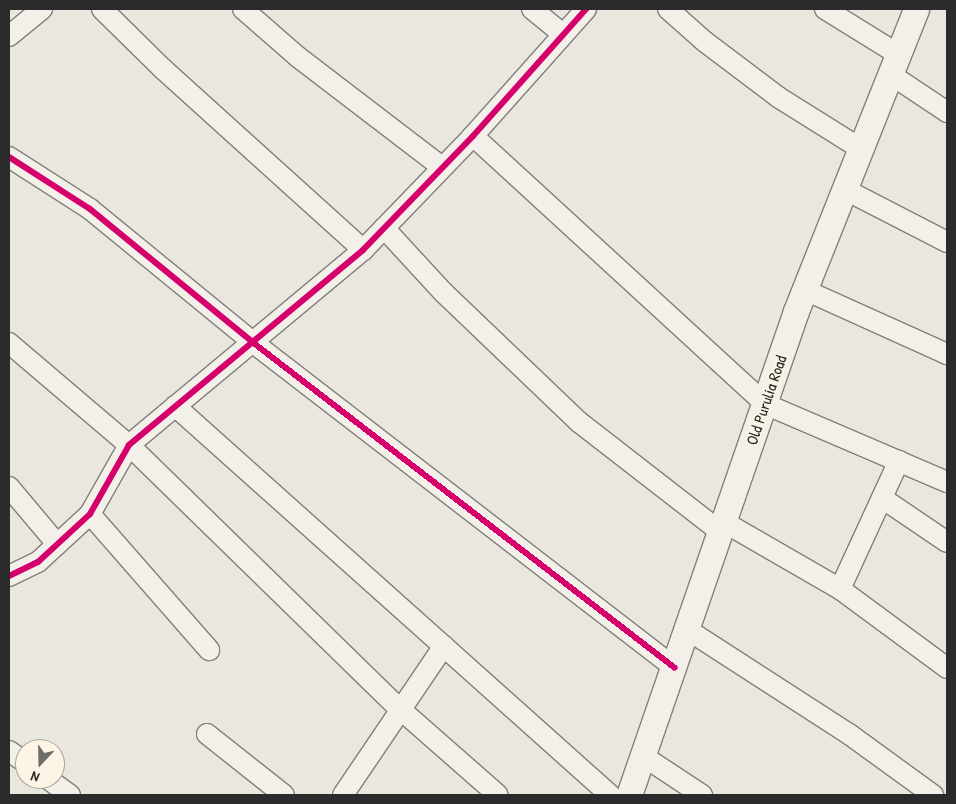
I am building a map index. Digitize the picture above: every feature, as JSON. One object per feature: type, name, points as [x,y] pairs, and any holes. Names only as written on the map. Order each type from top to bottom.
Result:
[{"type":"main road","name":"Old Purulia Road","points":[[629,795],[675,668],[805,290],[916,9]]},
{"type":"street","points":[[9,36],[42,9]]},
{"type":"street","points":[[102,9],[163,69],[363,250]]},
{"type":"street","points":[[243,9],[298,57],[442,167]]},
{"type":"street","points":[[532,9],[563,34]]},
{"type":"street","points":[[9,576],[38,562],[90,514],[129,445],[251,341],[363,250],[472,136],[586,9]]},
{"type":"street","points":[[668,9],[704,41],[778,97],[861,149]]},
{"type":"street","points":[[825,9],[894,64],[947,112]]},
{"type":"street","points":[[472,136],[765,404],[947,482]]},
{"type":"street","points":[[9,157],[90,209],[251,341],[675,668]]},
{"type":"street","points":[[844,189],[947,242]]},
{"type":"street","points":[[384,228],[444,294],[579,422],[723,527],[840,590],[947,668]]},
{"type":"street","points":[[805,290],[947,354]]},
{"type":"street","points":[[9,343],[129,445],[400,709],[498,795]]},
{"type":"street","points":[[175,406],[610,795]]},
{"type":"street","points":[[840,590],[898,461]]},
{"type":"street","points":[[9,487],[57,544]]},
{"type":"street","points":[[882,498],[947,542]]},
{"type":"street","points":[[90,514],[210,650]]},
{"type":"street","points":[[688,630],[849,734],[933,795]]},
{"type":"street","points":[[343,795],[444,646]]},
{"type":"street","points":[[208,734],[284,795]]},
{"type":"street","points":[[643,756],[702,795]]},
{"type":"cycle path","points":[[9,576],[38,562],[90,514],[129,445],[363,250],[473,136],[586,9]]},
{"type":"cycle path","points":[[9,157],[90,209],[251,341],[675,668]]}]
